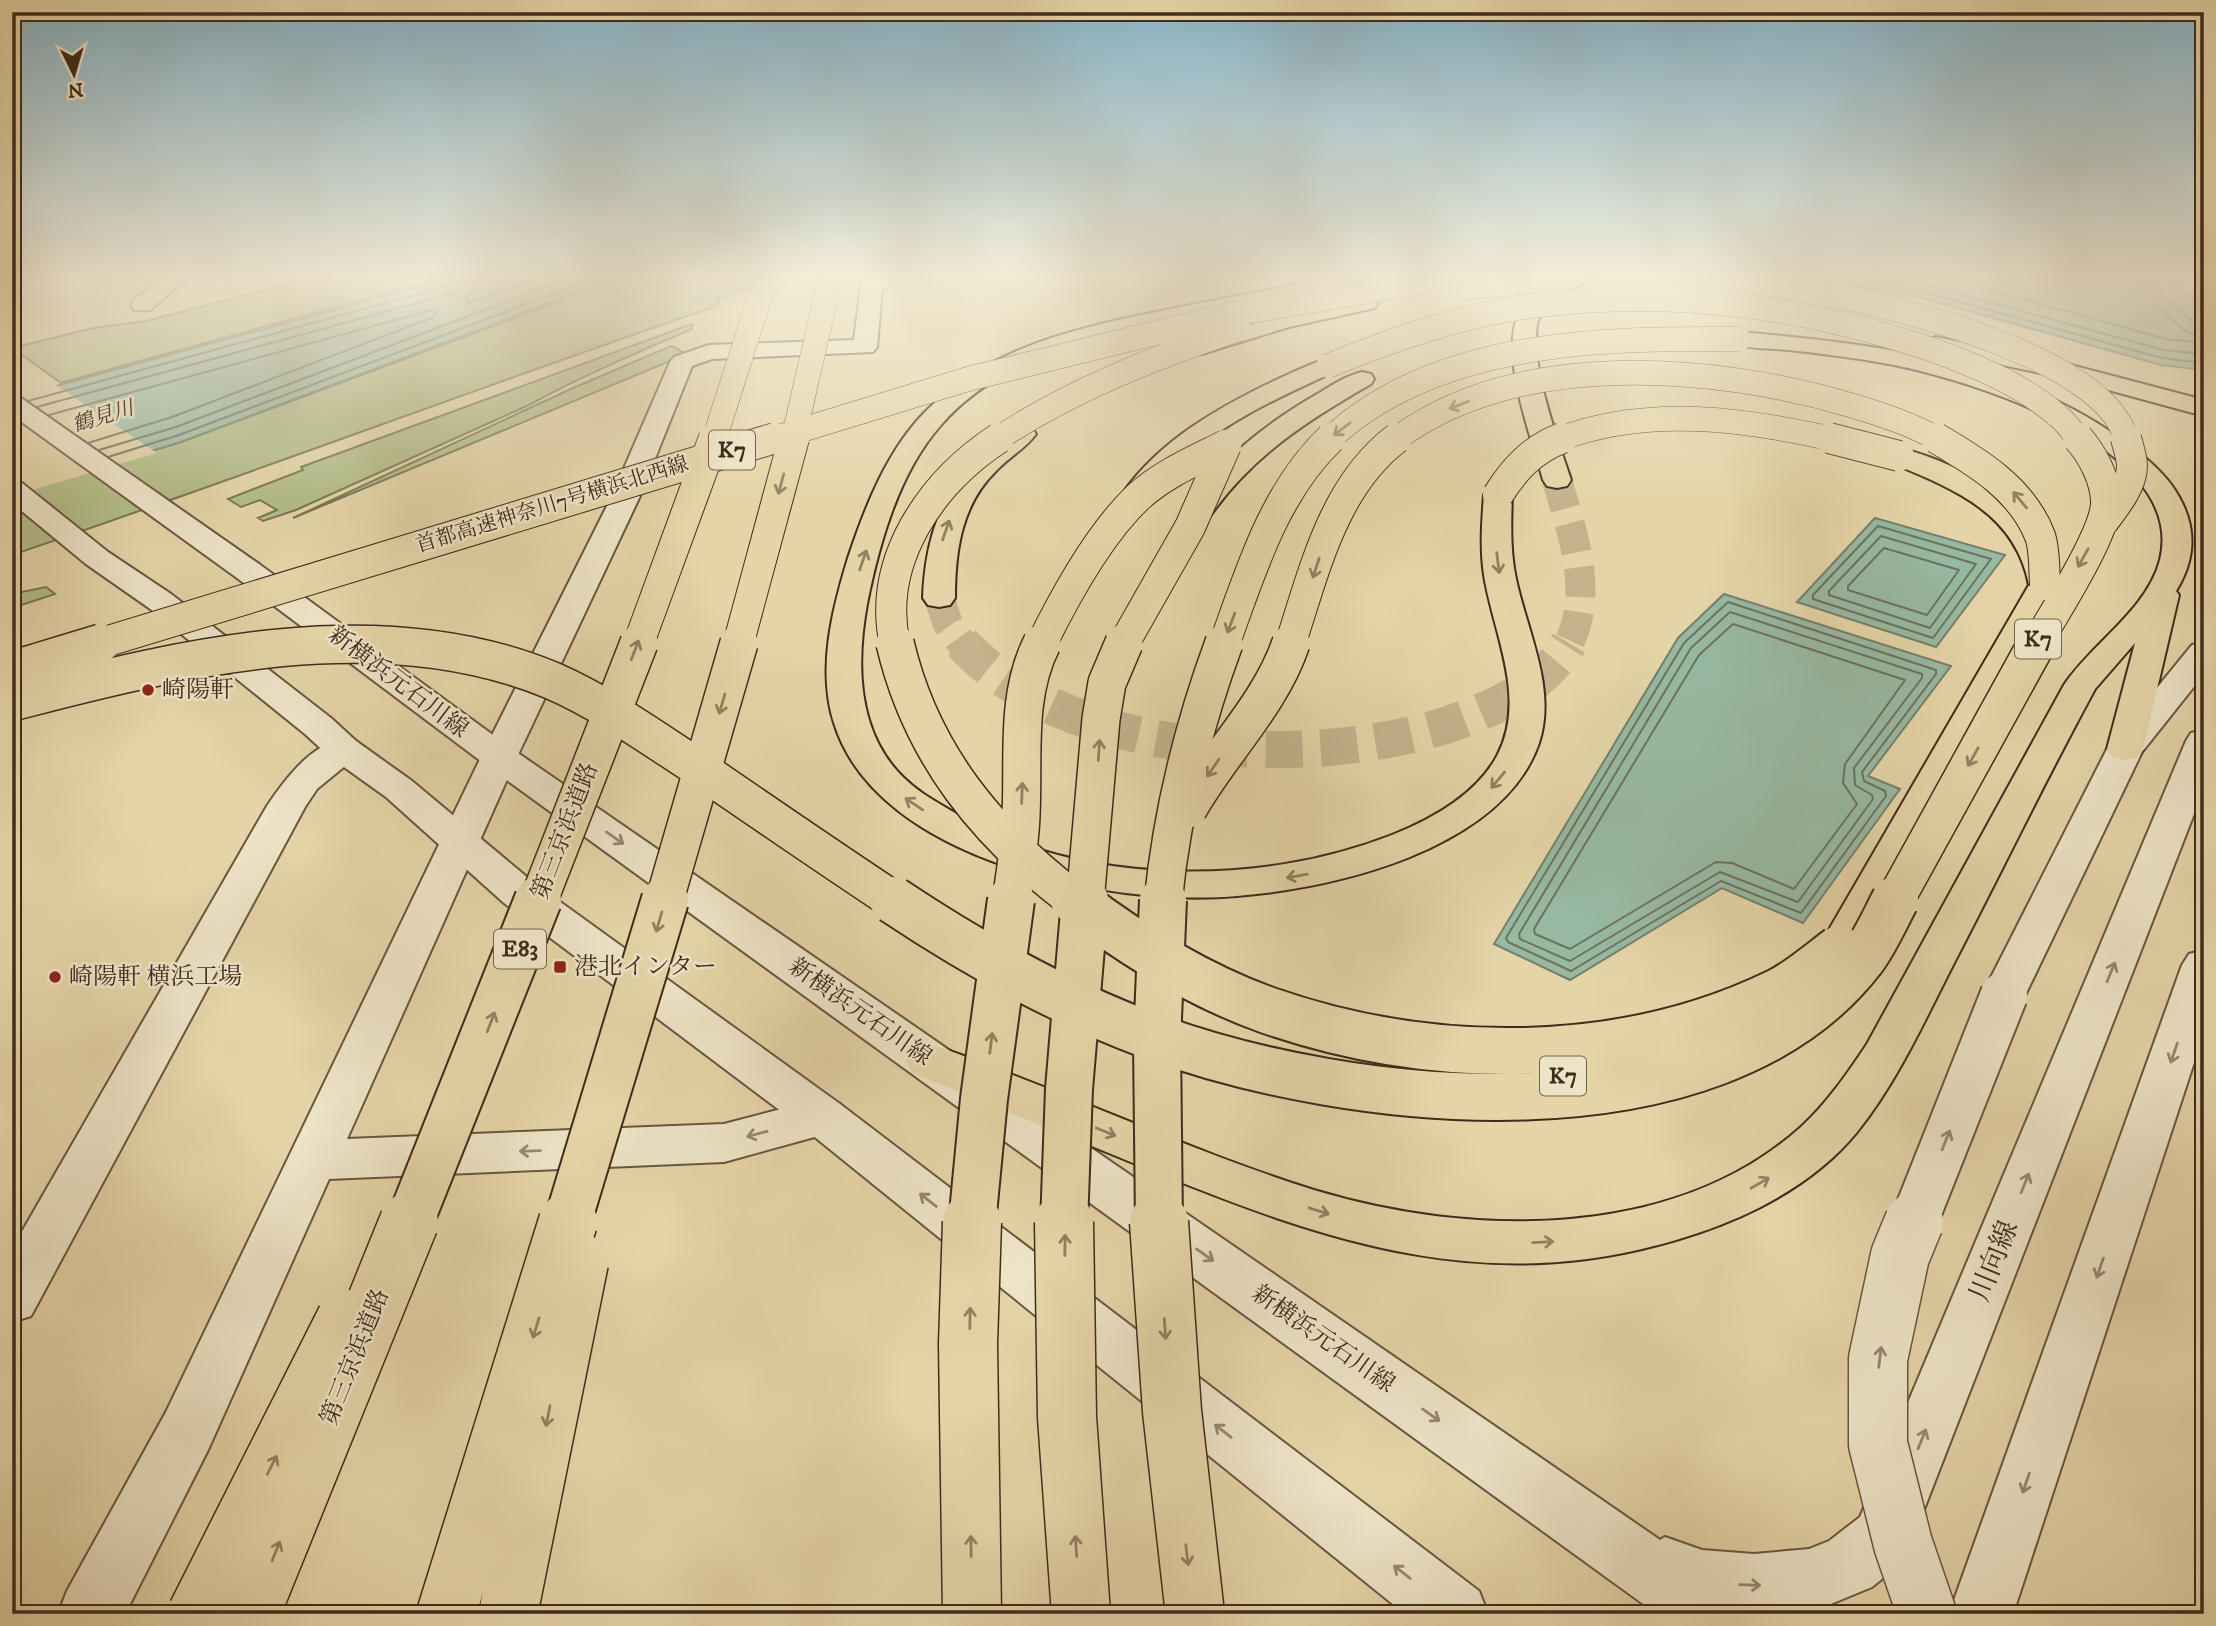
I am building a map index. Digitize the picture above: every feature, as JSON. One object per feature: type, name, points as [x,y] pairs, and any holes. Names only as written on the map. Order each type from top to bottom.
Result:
[{"type":"highway","name":"第三京浜道路","points":[[250,1614],[476,1060],[704,469],[742,351]]},
{"type":"highway","points":[[446,1614],[619,1061],[723,699],[787,463],[813,351]]},
{"type":"highway","points":[[1043,351],[1008,364],[977,381],[953,399],[932,420],[906,458],[895,479],[860,569],[847,627],[846,704],[854,736],[874,769],[907,800],[952,829],[1005,852],[1068,870],[1137,881],[1207,885],[1277,880],[1345,867],[1401,848],[1449,824],[1483,797],[1508,768],[1522,740],[1528,710],[1526,690],[1499,573],[1496,547],[1498,495],[1511,473],[1535,452],[1566,436],[1627,422],[1700,419],[1779,426],[1820,433],[1899,456],[1967,487],[2008,518],[2032,545],[2045,585]]},
{"type":"highway","name":"首都高速神奈川7号横浜北西線","points":[[12,660],[975,371],[1050,351]]},
{"type":"highway","name":"首都高速神奈川7号横浜北西線","points":[[12,670],[968,379],[1076,351]]},
{"type":"highway","points":[[1133,351],[1000,427],[935,477],[910,507],[891,538],[881,574],[876,612],[877,653],[897,714],[914,750],[947,801],[995,853],[1045,899],[1136,964],[1195,998],[1253,1024],[1350,1052],[1450,1065],[1504,1067],[1571,1064],[1663,1052],[1710,1041],[1773,1017],[1821,991],[1851,954]]},
{"type":"highway","points":[[1173,351],[1110,378],[1015,428],[977,453],[947,479],[925,506],[906,539],[895,572],[891,609],[894,651],[907,694],[930,742],[967,796],[1006,841],[1063,890],[1145,949],[1188,974],[1266,1010],[1307,1023],[1374,1038],[1445,1048],[1495,1051],[1603,1045],[1686,1029],[1735,1013],[1851,954]]},
{"type":"highway","points":[[939,598],[938,570],[942,538],[956,505],[976,476],[1002,448],[1044,419],[1102,387],[1194,351]]},
{"type":"highway","name":"K7","points":[[1226,445],[1247,416],[1262,404],[1328,366],[1364,351]]},
{"type":"highway","points":[[1526,351],[1526,366],[1558,480]]},
{"type":"highway","points":[[1195,1614],[1171,1425],[1161,1272],[1156,1126],[1157,993],[1169,845],[1184,774],[1218,657],[1274,516],[1291,484],[1311,456],[1338,431],[1366,411],[1423,381],[1509,355],[1535,351]]},
{"type":"highway","points":[[1854,351],[1952,371],[2041,402],[2080,422],[2143,467],[2162,491],[2178,536],[2175,563],[2164,589],[2125,749]]},
{"type":"highway","name":"K7","points":[[12,694],[83,674],[170,655],[248,643],[320,637],[389,636],[447,642],[513,655],[549,666],[630,705],[951,916],[1026,960],[1104,999],[1187,1031],[1252,1051],[1344,1070],[1445,1079],[1528,1079],[1582,1074],[1666,1059],[1706,1048],[1766,1016],[1851,954],[2102,525],[2106,500],[2099,470],[2082,442],[2057,416],[2024,391],[1940,351]]},
{"type":"highway","points":[[1971,351],[2007,357],[2204,408]]},
{"type":"highway","points":[[2017,351],[2044,362],[2085,388],[2113,414],[2130,441],[2132,467],[2122,494],[2102,525]]},
{"type":"highway","points":[[972,1614],[968,1428],[970,1255],[983,1109],[1020,837],[1028,683],[1040,646],[1119,518],[1157,469],[1201,432],[1260,398],[1328,366]]},
{"type":"highway","points":[[1081,1614],[1067,1427],[1065,1245],[1069,1090],[1101,719],[1107,683],[1118,654],[1190,527],[1229,471],[1286,423],[1374,375],[1226,445],[1160,480],[1137,497],[1119,518]]},
{"type":"highway","name":"K7","points":[[12,702],[172,662],[304,646],[380,645],[488,661],[538,676],[617,715],[936,928],[1022,978],[1145,1035],[1250,1068],[1349,1087],[1450,1096],[1548,1095],[1593,1091],[1679,1074],[1720,1061],[1783,1031],[1829,995],[2045,585],[2048,565],[2037,526],[2027,508],[2011,489],[1990,471],[1960,452],[1894,420],[1846,403],[1774,386],[1681,375],[1586,376],[1504,389],[1440,412],[1410,428],[1387,445],[1364,467],[1347,491],[1329,527],[1274,685],[1209,774],[1169,845]]},
{"type":"highway","points":[[1190,527],[1226,445]]},
{"type":"highway","points":[[929,1061],[1213,1174],[1369,1226],[1452,1241],[1540,1243],[1622,1235],[1695,1214],[1761,1185],[1810,1148],[1852,1105],[1884,1055],[2082,681],[2164,589]]},
{"type":"highway","points":[[197,1614],[476,1060]]},
{"type":"highway","points":[[508,1614],[619,1061]]},
{"type":"street","points":[[90,1614],[187,1431],[499,757],[626,496],[682,362],[709,352],[744,351]]},
{"type":"street","name":"新横浜元石川線","points":[[12,403],[248,571],[499,757],[1712,1614]]},
{"type":"street","points":[[12,489],[97,558],[160,601],[318,726],[343,749],[399,789],[519,893],[822,1117],[1456,1614]]},
{"type":"street","points":[[1927,1614],[1903,1544],[1878,1444],[1878,1359],[1900,1256],[2004,995],[2125,749],[2204,652]]},
{"type":"street","name":"川向線","points":[[1636,1560],[1702,1582],[1754,1586],[1808,1581],[1819,1577],[1850,1565],[1882,1539],[2204,741]]},
{"type":"street","points":[[12,1299],[286,806],[304,781],[343,749]]},
{"type":"street","points":[[1981,1614],[2204,965]]},
{"type":"street","points":[[313,1160],[724,1143],[822,1117]]},
{"type":"shaded area","points":[[16,351],[177,351],[61,383]]},
{"type":"shaded area","points":[[427,351],[589,351],[12,555],[12,493],[181,442]]},
{"type":"shaded area","points":[[619,351],[642,351],[296,510],[263,521],[258,518],[277,510],[260,500],[241,507],[228,499],[303,470],[301,467]]},
{"type":"shaded area","points":[[660,351],[681,351],[687,354],[293,518],[573,388]]},
{"type":"shaded area","points":[[46,587],[55,594],[12,608],[12,594]]},
{"type":"water","name":"鶴見川","points":[[184,351],[422,351],[181,442],[12,493],[12,398]]},
{"type":"water","points":[[2111,351],[2204,351],[2204,370],[2161,365]]},
{"type":"water","points":[[1875,518],[2005,555],[1936,647],[1797,602]]},
{"type":"water","points":[[1724,594],[1951,666],[1868,776],[1900,789],[1803,923],[1722,888],[1570,980],[1494,944],[1678,638]]},
{"type":"pier","points":[[53,383],[157,453],[12,496],[12,394]]},
{"type":"tunnel","points":[[1557,480],[1574,542],[1580,583],[1580,604],[1569,644]]},
{"type":"tunnel","points":[[939,598],[948,624],[963,645]]},
{"type":"tunnel","points":[[962,643],[1009,683],[1067,713],[1133,733],[1203,746],[1275,750],[1345,746],[1411,735],[1469,717],[1512,697],[1538,679],[1569,644]]},
{"type":"place","name":"崎陽軒","points":[[148,690]]},
{"type":"place","name":"港北インター","points":[[560,967]]},
{"type":"place","name":"崎陽軒 横浜工場","points":[[55,977]]}]
